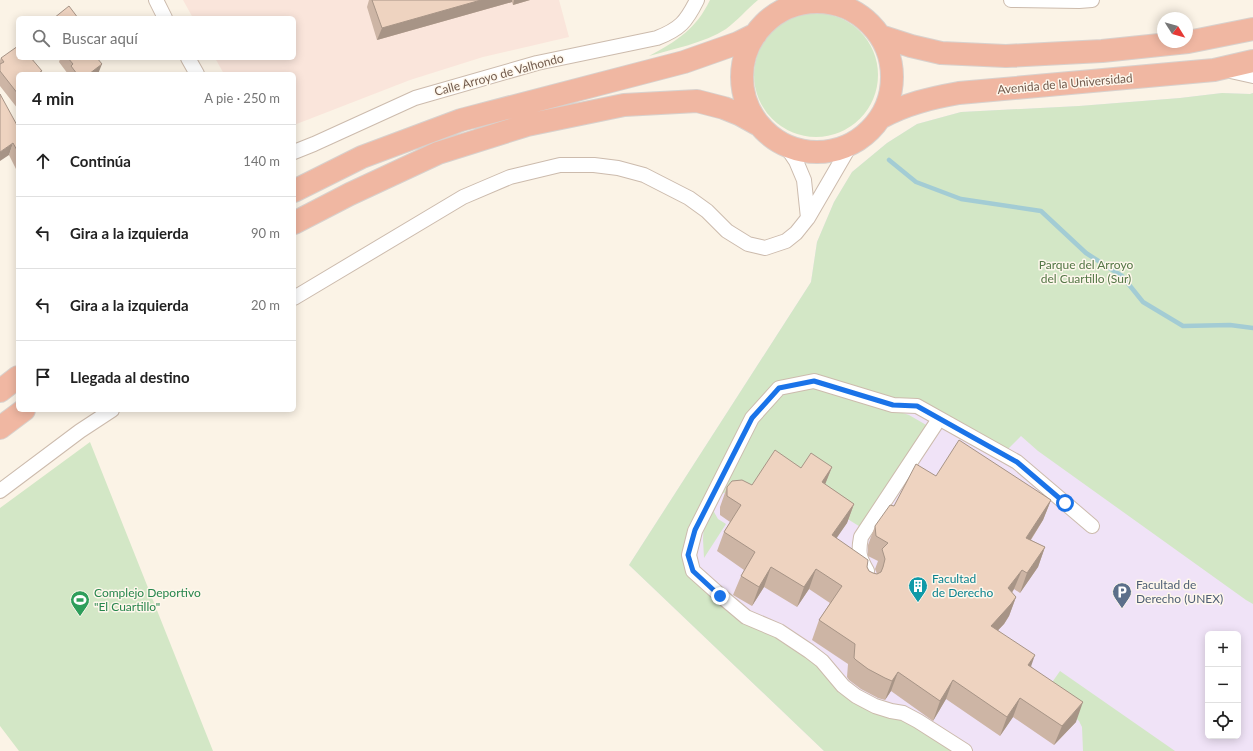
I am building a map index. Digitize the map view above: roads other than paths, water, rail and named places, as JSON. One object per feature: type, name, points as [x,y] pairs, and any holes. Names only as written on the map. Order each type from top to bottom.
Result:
[{"type":"highway","points":[[296,222],[350,194],[438,153],[527,125],[624,105],[697,101],[724,108],[739,114],[757,124],[786,146],[802,151],[818,152],[835,150],[862,137],[872,128],[880,118],[888,100],[892,77],[888,53],[880,36],[865,20],[845,4],[817,2],[789,4],[770,19],[756,34],[747,51],[744,62],[742,78],[744,95],[757,124]]},
{"type":"highway","points":[[880,36],[910,46],[941,53],[1006,56],[1102,51],[1188,42],[1253,29]]},
{"type":"highway","points":[[296,190],[362,157],[461,120],[684,62],[738,43],[756,34]]},
{"type":"highway","name":"Avenida de la Universidad","points":[[880,118],[895,109],[926,99],[959,93],[1222,69],[1253,61]]},
{"type":"highway","points":[[0,391],[16,379]]},
{"type":"highway","points":[[0,428],[21,412]]},
{"type":"street","points":[[156,0],[165,16]]},
{"type":"street","name":"Calle Arroyo de Valhondo","points":[[296,151],[415,98],[537,63],[657,38],[672,32],[688,18],[697,0]]},
{"type":"street","points":[[1010,0],[1092,0]]},
{"type":"street","points":[[189,60],[196,72]]},
{"type":"street","points":[[1222,69],[1253,76]]},
{"type":"street","points":[[296,297],[463,197],[510,177],[560,165],[594,165],[618,168],[644,175],[689,198],[707,212],[727,231],[748,244],[765,248],[786,241],[796,233],[808,218],[850,144]]},
{"type":"street","points":[[786,146],[796,161],[804,180],[808,218]]},
{"type":"street","points":[[965,751],[903,713],[875,706],[856,696],[843,686],[822,661],[809,651],[779,631],[746,617],[693,571],[688,555],[695,530],[752,418],[779,388],[814,381],[893,405],[917,406],[1017,462],[1092,526]]},
{"type":"street","points":[[0,491],[80,431],[109,412]]},
{"type":"street","points":[[868,585],[870,577],[860,559],[859,550],[861,537],[939,419]]},
{"type":"waterway","points":[[889,160],[916,182],[961,199],[1041,211],[1086,253],[1122,276],[1143,302],[1183,326],[1230,325],[1253,328]]},
{"type":"place","name":"Facultad de Derecho","points":[[918,603]]},
{"type":"place","name":"Facultad de Derecho (UNEX)","points":[[1122,609]]},
{"type":"place","name":"Complejo Deportivo \"El Cuartillo\"","points":[[80,617]]},
{"type":"park label","name":"Parque del Arroyo del Cuartillo (Sur)","points":[[1086,272]]}]
